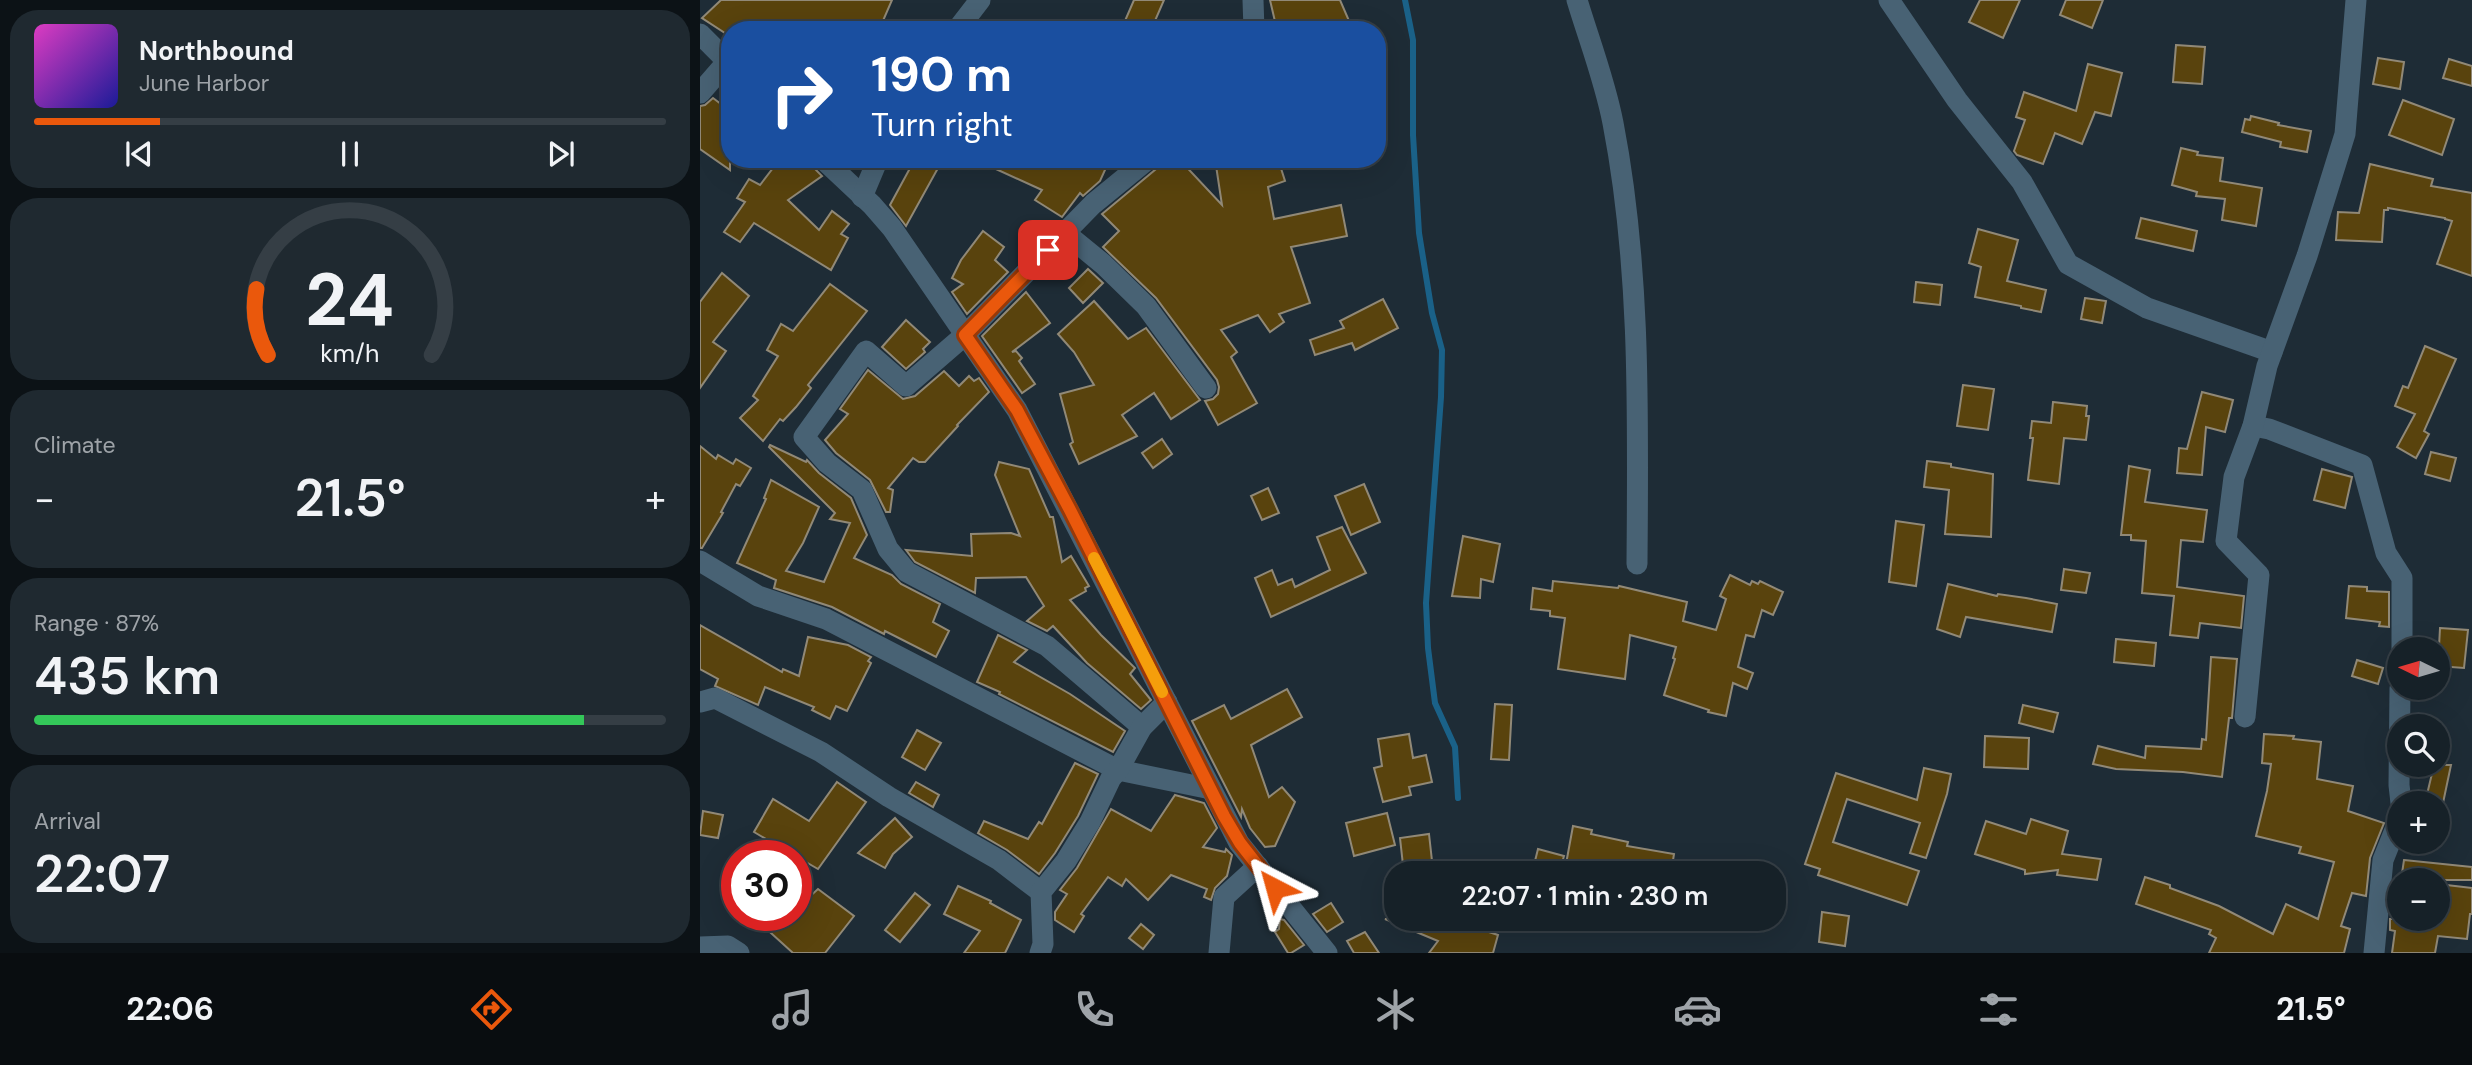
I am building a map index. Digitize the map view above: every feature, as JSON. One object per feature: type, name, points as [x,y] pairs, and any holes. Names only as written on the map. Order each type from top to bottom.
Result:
[{"type":"street","points":[[964,21],[980,0]]},
{"type":"street","points":[[1253,0],[1254,21]]},
{"type":"street","points":[[1577,0],[1612,121],[1633,269],[1638,406],[1637,564]]},
{"type":"street","points":[[1889,0],[1957,100],[2022,182],[2068,264],[2147,308],[2272,352]]},
{"type":"street","points":[[2245,717],[2259,575],[2226,541],[2235,477],[2253,426],[2272,352],[2307,256],[2345,134],[2356,0]]},
{"type":"street","points":[[700,34],[721,55]]},
{"type":"street","points":[[700,93],[721,71]]},
{"type":"street","points":[[832,168],[892,228],[1017,410],[1240,843],[1327,953]]},
{"type":"street","points":[[862,197],[874,168]]},
{"type":"street","points":[[1137,168],[1093,204],[965,335],[906,386],[866,351],[804,437],[827,463],[862,491],[888,549],[907,572],[1047,646],[1142,727]]},
{"type":"street","points":[[1065,233],[1103,264],[1146,306],[1206,388]]},
{"type":"street","points":[[2253,426],[2269,429],[2362,465],[2386,553],[2402,578],[2402,637]]},
{"type":"street","points":[[700,561],[758,596],[826,619],[1118,770],[1211,789]]},
{"type":"street","points":[[700,702],[715,698],[821,752],[889,797],[999,860],[1041,892]]},
{"type":"street","points":[[2400,700],[2400,791]]},
{"type":"street","points":[[1040,953],[1043,944],[1041,892],[1066,862],[1142,727],[1167,702]]},
{"type":"street","points":[[2374,953],[2383,860],[2387,850]]},
{"type":"street","points":[[1219,953],[1224,897],[1258,866]]},
{"type":"street","points":[[700,947],[729,946],[739,953]]},
{"type":"building","points":[[721,0],[892,0],[883,21],[721,21],[721,30],[702,18]]},
{"type":"building","points":[[1134,0],[1164,0],[1155,21],[1125,21]]},
{"type":"building","points":[[1270,0],[1340,0],[1349,21],[1275,21]]},
{"type":"building","points":[[1980,0],[2020,0],[2003,38],[1969,22]]},
{"type":"building","points":[[2066,0],[2103,0],[2092,28],[2060,15]]},
{"type":"building","points":[[2176,45],[2205,47],[2202,84],[2173,82]]},
{"type":"building","points":[[2378,58],[2404,62],[2400,89],[2373,84]]},
{"type":"building","points":[[2449,59],[2472,66],[2472,86],[2443,78]]},
{"type":"building","points":[[2088,64],[2122,73],[2111,116],[2095,112],[2082,144],[2055,133],[2043,164],[2017,155],[2014,151],[2025,120],[2016,117],[2024,92],[2076,111]]},
{"type":"building","points":[[713,98],[721,104],[721,164],[700,149],[700,106]]},
{"type":"building","points":[[2403,100],[2454,119],[2442,155],[2389,135]]},
{"type":"building","points":[[2251,116],[2279,123],[2278,125],[2311,131],[2307,152],[2280,147],[2281,142],[2242,132],[2245,119],[2250,120]]},
{"type":"building","points":[[2181,148],[2198,152],[2197,155],[2223,158],[2220,181],[2262,188],[2256,226],[2222,220],[2225,199],[2196,196],[2197,192],[2172,185]]},
{"type":"building","points":[[2370,164],[2433,179],[2431,186],[2472,193],[2472,276],[2437,264],[2452,221],[2445,218],[2388,208],[2384,210],[2382,242],[2336,240],[2338,212],[2359,213]]},
{"type":"building","points":[[773,168],[814,168],[822,176],[788,200],[819,230],[832,211],[849,224],[841,234],[848,238],[831,270],[754,223],[740,242],[724,232],[745,202],[737,198],[749,179],[760,185]]},
{"type":"building","points":[[910,168],[938,168],[906,226],[890,205]]},
{"type":"building","points":[[994,168],[1106,168],[1100,181],[1083,196],[1080,193],[1062,217],[1035,200],[1042,190]]},
{"type":"building","points":[[1187,168],[1222,205],[1216,168],[1281,168],[1285,181],[1268,187],[1274,219],[1341,205],[1347,236],[1291,247],[1310,303],[1279,314],[1284,322],[1270,332],[1258,315],[1221,330],[1237,352],[1231,357],[1257,403],[1218,425],[1205,401],[1218,394],[1217,380],[1156,298],[1103,247],[1119,231],[1102,214],[1156,169]]},
{"type":"building","points":[[2141,218],[2197,231],[2193,251],[2136,238]]},
{"type":"building","points":[[1978,229],[2018,240],[2007,281],[2046,290],[2041,312],[1975,297],[1981,267],[1969,263]]},
{"type":"building","points":[[983,231],[1004,247],[995,260],[1008,272],[967,314],[952,292],[963,284],[952,278],[961,260]]},
{"type":"building","points":[[1088,269],[1103,283],[1083,303],[1069,288]]},
{"type":"building","points":[[722,273],[749,296],[713,342],[726,351],[700,388],[700,302]]},
{"type":"building","points":[[1916,282],[1942,285],[1940,305],[1914,302]]},
{"type":"building","points":[[830,284],[867,311],[808,385],[811,388],[796,407],[783,421],[780,419],[763,441],[740,418],[758,400],[753,396],[778,356],[767,350],[781,324],[793,331]]},
{"type":"building","points":[[1026,292],[1050,323],[1012,352],[1016,351],[1022,358],[1019,361],[1035,384],[1022,393],[982,336]]},
{"type":"building","points":[[2085,298],[2106,301],[2102,323],[2081,319]]},
{"type":"building","points":[[1383,299],[1398,328],[1355,350],[1352,343],[1315,355],[1310,340],[1344,328],[1340,321]]},
{"type":"building","points":[[1094,301],[1128,339],[1146,328],[1200,400],[1171,419],[1154,393],[1122,415],[1137,436],[1079,464],[1070,444],[1073,442],[1060,394],[1094,385],[1074,352],[1058,334]]},
{"type":"building","points":[[906,320],[930,342],[923,349],[925,352],[906,369],[882,347]]},
{"type":"building","points":[[2425,346],[2456,359],[2424,431],[2429,434],[2416,458],[2397,447],[2415,414],[2395,406],[2403,386],[2408,388]]},
{"type":"building","points":[[868,370],[903,399],[915,396],[944,371],[959,386],[969,376],[974,381],[979,378],[989,392],[925,462],[913,458],[888,488],[893,490],[890,512],[886,512],[870,480],[836,453],[825,440],[848,414],[840,409]]},
{"type":"building","points":[[1963,385],[1994,389],[1988,430],[1957,426]]},
{"type":"building","points":[[2202,392],[2233,400],[2225,432],[2206,427],[2202,475],[2177,473],[2179,448],[2187,449]]},
{"type":"building","points":[[2053,402],[2087,406],[2086,416],[2089,416],[2086,440],[2064,438],[2059,484],[2028,480],[2033,438],[2030,438],[2032,421],[2051,423]]},
{"type":"building","points":[[1162,439],[1172,454],[1153,468],[1142,453]]},
{"type":"building","points":[[770,445],[806,462],[807,460],[851,498],[867,535],[854,558],[892,575],[901,584],[940,604],[933,622],[949,631],[936,657],[832,607],[774,588],[776,580],[737,563],[766,499],[764,498],[771,480],[819,507],[803,543],[786,571],[824,582],[850,523],[830,519],[835,513],[769,447]]},
{"type":"building","points":[[700,446],[716,459],[718,455],[733,464],[736,459],[751,468],[740,486],[736,484],[721,512],[723,513],[702,548],[700,548]]},
{"type":"building","points":[[2431,452],[2456,458],[2450,481],[2425,474]]},
{"type":"building","points":[[1927,461],[1993,474],[1991,537],[1945,534],[1949,490],[1924,487]]},
{"type":"building","points":[[999,462],[1029,469],[1050,517],[1053,517],[1062,562],[1071,556],[1089,586],[1085,588],[1086,591],[1070,600],[1135,668],[1130,674],[1151,700],[1141,709],[1087,663],[1053,626],[1047,631],[1027,621],[1044,606],[1026,577],[976,578],[975,593],[915,562],[906,550],[972,556],[971,534],[1011,533],[1020,536],[995,475]]},
{"type":"building","points":[[2129,466],[2150,470],[2145,502],[2207,510],[2203,542],[2181,540],[2177,587],[2244,596],[2241,628],[2200,623],[2198,638],[2170,635],[2174,596],[2142,593],[2146,541],[2131,540],[2131,535],[2121,535]]},
{"type":"building","points":[[2322,469],[2352,477],[2345,508],[2314,500]]},
{"type":"building","points":[[1364,484],[1380,522],[1351,535],[1335,496]]},
{"type":"building","points":[[1268,488],[1279,513],[1262,520],[1251,496]]},
{"type":"building","points":[[1896,521],[1924,525],[1916,586],[1889,582]]},
{"type":"building","points":[[1342,527],[1366,573],[1271,617],[1255,578],[1272,570],[1278,585],[1292,579],[1295,587],[1330,570],[1317,537]]},
{"type":"building","points":[[1463,536],[1500,544],[1493,582],[1481,579],[1480,598],[1452,596]]},
{"type":"building","points":[[2064,569],[2090,573],[2086,593],[2061,590]]},
{"type":"building","points":[[1730,575],[1750,585],[1752,581],[1758,584],[1760,581],[1783,592],[1773,615],[1762,610],[1754,637],[1746,635],[1738,667],[1753,673],[1747,689],[1733,683],[1726,716],[1664,695],[1676,647],[1630,635],[1625,679],[1558,669],[1565,618],[1550,616],[1550,611],[1531,609],[1533,588],[1552,591],[1553,581],[1619,586],[1687,602],[1683,621],[1716,630],[1726,599],[1720,596]]},
{"type":"building","points":[[1948,584],[1997,596],[1998,594],[2057,604],[2052,632],[1966,617],[1960,637],[1937,629]]},
{"type":"building","points":[[2349,586],[2367,587],[2367,591],[2389,592],[2389,627],[2379,626],[2380,622],[2346,618]]},
{"type":"building","points":[[700,625],[782,672],[783,669],[799,676],[808,637],[848,645],[871,657],[868,661],[871,663],[847,711],[836,706],[830,719],[812,710],[814,707],[765,687],[758,705],[715,686],[718,679],[700,669]]},
{"type":"building","points":[[2440,628],[2468,630],[2464,668],[2450,667],[2450,637],[2440,637]]},
{"type":"building","points":[[998,635],[1027,650],[1014,662],[1070,694],[1125,731],[1113,752],[977,682]]},
{"type":"building","points":[[2116,639],[2156,643],[2154,666],[2114,662]]},
{"type":"building","points":[[2211,657],[2237,659],[2232,718],[2229,718],[2222,777],[2116,769],[2093,764],[2098,746],[2145,758],[2146,746],[2201,749],[2202,739],[2206,740]]},
{"type":"building","points":[[2357,660],[2383,668],[2378,684],[2352,676]]},
{"type":"building","points":[[1287,689],[1302,717],[1251,745],[1269,797],[1282,787],[1295,802],[1275,846],[1265,847],[1250,828],[1242,809],[1241,817],[1192,721],[1224,705],[1231,719]]},
{"type":"building","points":[[1495,704],[1512,705],[1509,760],[1491,759]]},
{"type":"building","points":[[2023,705],[2058,713],[2053,732],[2019,723]]},
{"type":"building","points":[[917,730],[941,743],[925,770],[902,757]]},
{"type":"building","points":[[1409,734],[1413,758],[1426,755],[1432,782],[1409,787],[1411,795],[1383,802],[1374,768],[1382,766],[1378,739]]},
{"type":"building","points":[[2264,734],[2294,736],[2293,739],[2321,742],[2317,779],[2353,786],[2348,811],[2384,823],[2370,858],[2366,896],[2352,893],[2341,926],[2350,929],[2344,953],[2209,953],[2216,938],[2209,934],[2211,930],[2136,904],[2145,877],[2219,906],[2273,934],[2286,904],[2318,919],[2334,862],[2299,853],[2301,847],[2256,836],[2271,764],[2262,763]]},
{"type":"building","points":[[1985,736],[2029,738],[2028,769],[1984,767]]},
{"type":"building","points":[[1075,763],[1098,774],[1078,816],[1039,874],[978,833],[984,821],[1028,839],[1039,822],[1042,824]]},
{"type":"building","points":[[1924,768],[1951,774],[1926,858],[1910,853],[1920,823],[1847,799],[1833,842],[1919,871],[1907,905],[1818,875],[1820,869],[1805,864],[1836,773],[1917,800]]},
{"type":"building","points":[[2431,777],[2448,777],[2446,791],[2428,791]]},
{"type":"building","points":[[837,782],[866,802],[818,869],[812,866],[812,840],[768,840],[754,832],[773,799],[809,821]]},
{"type":"building","points":[[916,782],[939,795],[933,807],[909,793]]},
{"type":"building","points":[[1175,795],[1204,803],[1217,828],[1203,847],[1225,852],[1226,849],[1232,855],[1227,876],[1215,888],[1211,900],[1204,897],[1207,889],[1171,875],[1148,900],[1126,879],[1122,886],[1108,877],[1081,914],[1084,916],[1074,932],[1055,920],[1055,912],[1067,894],[1060,890],[1077,868],[1111,809],[1151,831]]},
{"type":"building","points":[[703,811],[723,815],[718,838],[700,835]]},
{"type":"building","points":[[1387,813],[1395,845],[1354,856],[1346,823]]},
{"type":"building","points":[[895,818],[912,837],[893,854],[885,868],[858,853]]},
{"type":"building","points":[[2031,819],[2068,831],[2062,854],[2101,859],[2097,880],[2057,875],[2058,870],[2025,874],[2025,870],[1975,854],[1986,821],[2026,834]]},
{"type":"building","points":[[1573,826],[1592,830],[1591,834],[1628,842],[1627,846],[1674,854],[1673,861],[1567,861]]},
{"type":"building","points":[[1429,834],[1432,861],[1403,861],[1400,838]]},
{"type":"building","points":[[1538,849],[1564,856],[1563,861],[1535,861]]},
{"type":"building","points":[[2404,860],[2472,867],[2472,880],[2450,880],[2450,868],[2403,868]]},
{"type":"building","points":[[2450,885],[2472,888],[2472,914],[2467,939],[2438,936],[2435,953],[2392,953],[2395,931],[2450,931]]},
{"type":"building","points":[[958,886],[991,901],[990,903],[1021,920],[1005,953],[964,953],[980,931],[944,914]]},
{"type":"building","points":[[818,889],[854,916],[825,953],[793,953],[769,931],[812,931],[812,894]]},
{"type":"building","points":[[915,893],[930,905],[900,942],[885,930]]},
{"type":"building","points":[[1331,903],[1343,922],[1327,932],[1313,914]]},
{"type":"building","points":[[1822,912],[1849,916],[1845,946],[1819,942]]},
{"type":"building","points":[[1280,919],[1284,920],[1304,945],[1291,953],[1288,953],[1275,932],[1279,929]]},
{"type":"building","points":[[1141,924],[1154,935],[1143,949],[1129,938]]},
{"type":"building","points":[[1414,931],[1486,931],[1498,935],[1493,953],[1429,953],[1438,941]]},
{"type":"building","points":[[1365,932],[1379,953],[1354,953],[1347,941]]},
{"type":"waterway","points":[[1405,0],[1413,40],[1413,135],[1419,233],[1432,313],[1442,350],[1426,603],[1428,648],[1435,703],[1455,747],[1458,798]]},
{"type":"slow traffic","points":[[1094,558],[1162,692]]},
{"type":"route","points":[[1048,250],[965,335],[1017,410],[1224,816],[1240,843],[1275,888]]}]
